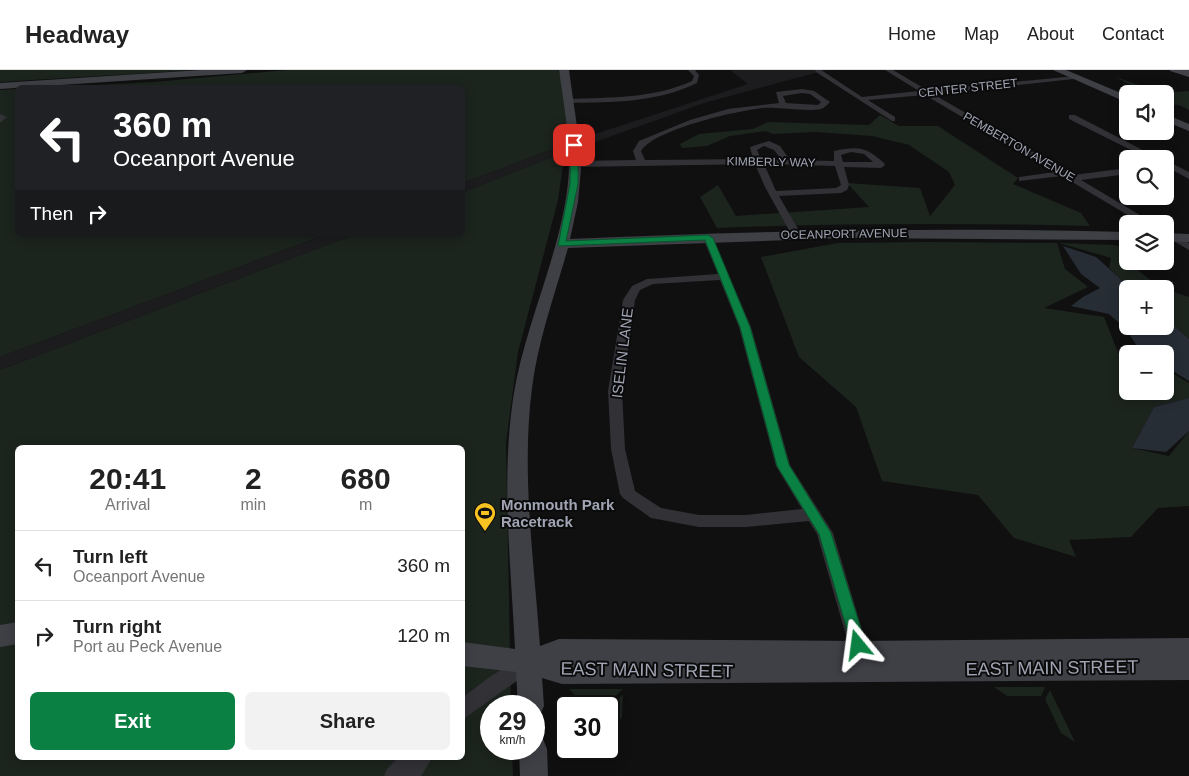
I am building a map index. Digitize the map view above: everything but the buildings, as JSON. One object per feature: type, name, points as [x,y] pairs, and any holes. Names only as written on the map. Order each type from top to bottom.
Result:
[{"type":"street","points":[[15,85],[242,70]]},
{"type":"street","points":[[530,695],[517,468],[518,432],[527,364],[572,202],[576,164],[564,70]]},
{"type":"street","points":[[568,101],[634,99],[653,96],[694,82],[697,76],[691,70]]},
{"type":"street","name":"PEMBERTON AVENUE","points":[[888,70],[1135,215]]},
{"type":"street","points":[[1058,70],[1119,96]]},
{"type":"street","points":[[818,71],[892,119]]},
{"type":"street","name":"CENTER STREET","points":[[861,99],[1074,77]]},
{"type":"street","points":[[0,86],[15,85]]},
{"type":"street","points":[[641,162],[637,151],[644,142],[710,116],[749,108],[783,106],[820,107],[826,102],[812,92],[802,91],[780,94],[783,106]]},
{"type":"street","points":[[0,116],[3,118],[0,120]]},
{"type":"street","points":[[1072,117],[1138,150]]},
{"type":"street","points":[[1174,121],[1189,128]]},
{"type":"street","points":[[787,162],[781,149],[772,145],[753,148],[756,161],[796,234]]},
{"type":"street","name":"KIMBERLY WAY","points":[[576,164],[756,161],[839,164],[844,188],[838,191],[773,194]]},
{"type":"street","points":[[1174,164],[1189,163]]},
{"type":"street","points":[[1174,169],[1189,176]]},
{"type":"street","points":[[1072,178],[1119,172]]},
{"type":"street","points":[[1022,179],[1064,173]]},
{"type":"street","name":"OCEANPORT AVENUE","points":[[561,244],[796,234],[991,232],[1119,236]]},
{"type":"street","points":[[1174,237],[1189,238]]},
{"type":"street","points":[[708,238],[745,327],[783,466],[825,533],[860,653]]},
{"type":"street","points":[[1174,239],[1189,247]]},
{"type":"street","name":"ISELIN LANE","points":[[723,277],[651,280],[636,288],[629,300],[615,391],[618,449],[628,494],[657,514],[699,521],[746,521],[814,514]]},
{"type":"street","points":[[0,636],[15,634]]},
{"type":"street","name":"EAST MAIN STREET","points":[[528,662],[559,651],[860,653],[1189,650]]},
{"type":"street","points":[[465,654],[528,662]]},
{"type":"street","points":[[465,709],[495,684],[528,662]]},
{"type":"street","name":"EAST MAIN STREET","points":[[528,662],[562,672],[1189,668]]},
{"type":"street","points":[[394,776],[410,760]]},
{"type":"street","points":[[408,776],[420,760]]},
{"type":"street","points":[[533,760],[534,776]]},
{"type":"shaded area","points":[[0,70],[197,70],[0,82]]},
{"type":"shaded area","points":[[287,70],[558,70],[564,88],[569,143],[465,182],[465,85],[98,85]]},
{"type":"shaded area","points":[[730,70],[826,70],[704,103],[584,146],[583,138],[748,84]]},
{"type":"shaded area","points":[[1115,77],[1139,85],[1130,85]]},
{"type":"shaded area","points":[[15,89],[15,237],[319,237],[0,357],[0,90]]},
{"type":"shaded area","points":[[1189,91],[1189,110],[1174,105],[1174,92]]},
{"type":"shaded area","points":[[880,115],[899,126],[938,126],[1018,178],[1013,184],[1081,213],[1090,226],[904,224],[717,228],[700,197],[718,185],[736,216],[869,207],[847,183],[920,188],[930,216],[955,185],[949,172],[909,145],[872,136],[815,132],[773,134],[766,131],[730,136],[707,146],[682,148],[680,144],[699,134],[753,129],[768,122],[869,125]]},
{"type":"shaded area","points":[[569,143],[570,150],[465,191],[465,182]]},
{"type":"shaded area","name":"Monmouth Park Racetrack","points":[[565,152],[558,200],[518,352],[506,443],[511,695],[480,695],[480,760],[512,760],[513,776],[0,776],[0,370],[348,237],[465,237],[465,191]]},
{"type":"shaded area","points":[[319,237],[348,237],[0,370],[0,357]]},
{"type":"shaded area","points":[[838,243],[1057,243],[1065,269],[1088,287],[1044,308],[1104,317],[1119,355],[1119,400],[1174,400],[1174,374],[1189,383],[1189,398],[1154,407],[1132,448],[1169,456],[1189,431],[1189,506],[1158,508],[1131,537],[1069,540],[1076,557],[1014,538],[978,495],[882,481],[856,407],[799,357],[761,257]]},
{"type":"shaded area","points":[[1059,243],[1119,246],[1119,270],[1139,270],[1150,280],[1122,280],[1109,268],[1111,258]]},
{"type":"shaded area","points":[[1063,246],[1096,257],[1122,280],[1119,280],[1119,323],[1109,314],[1071,306],[1100,288],[1081,274]]},
{"type":"shaded area","points":[[1174,291],[1189,297],[1189,339],[1174,326]]},
{"type":"shaded area","points":[[1174,326],[1189,339],[1189,381],[1174,372],[1174,345],[1136,345],[1130,335],[1174,335]]},
{"type":"shaded area","points":[[1189,398],[1189,431],[1166,452],[1132,448],[1154,407]]},
{"type":"shaded area","points":[[994,687],[1045,687],[1041,696],[1007,696]]},
{"type":"shaded area","points":[[569,689],[623,689],[617,695],[575,695]]},
{"type":"shaded area","points":[[1050,690],[1075,742],[1061,733],[1045,699]]},
{"type":"shaded area","points":[[623,694],[622,717],[620,720],[620,697]]},
{"type":"place","name":"Monmouth Park Racetrack","points":[[485,532]]},
{"type":"route","points":[[574,145],[576,160],[572,202],[561,244],[708,238],[745,327],[783,466],[825,533],[858,645]]}]
